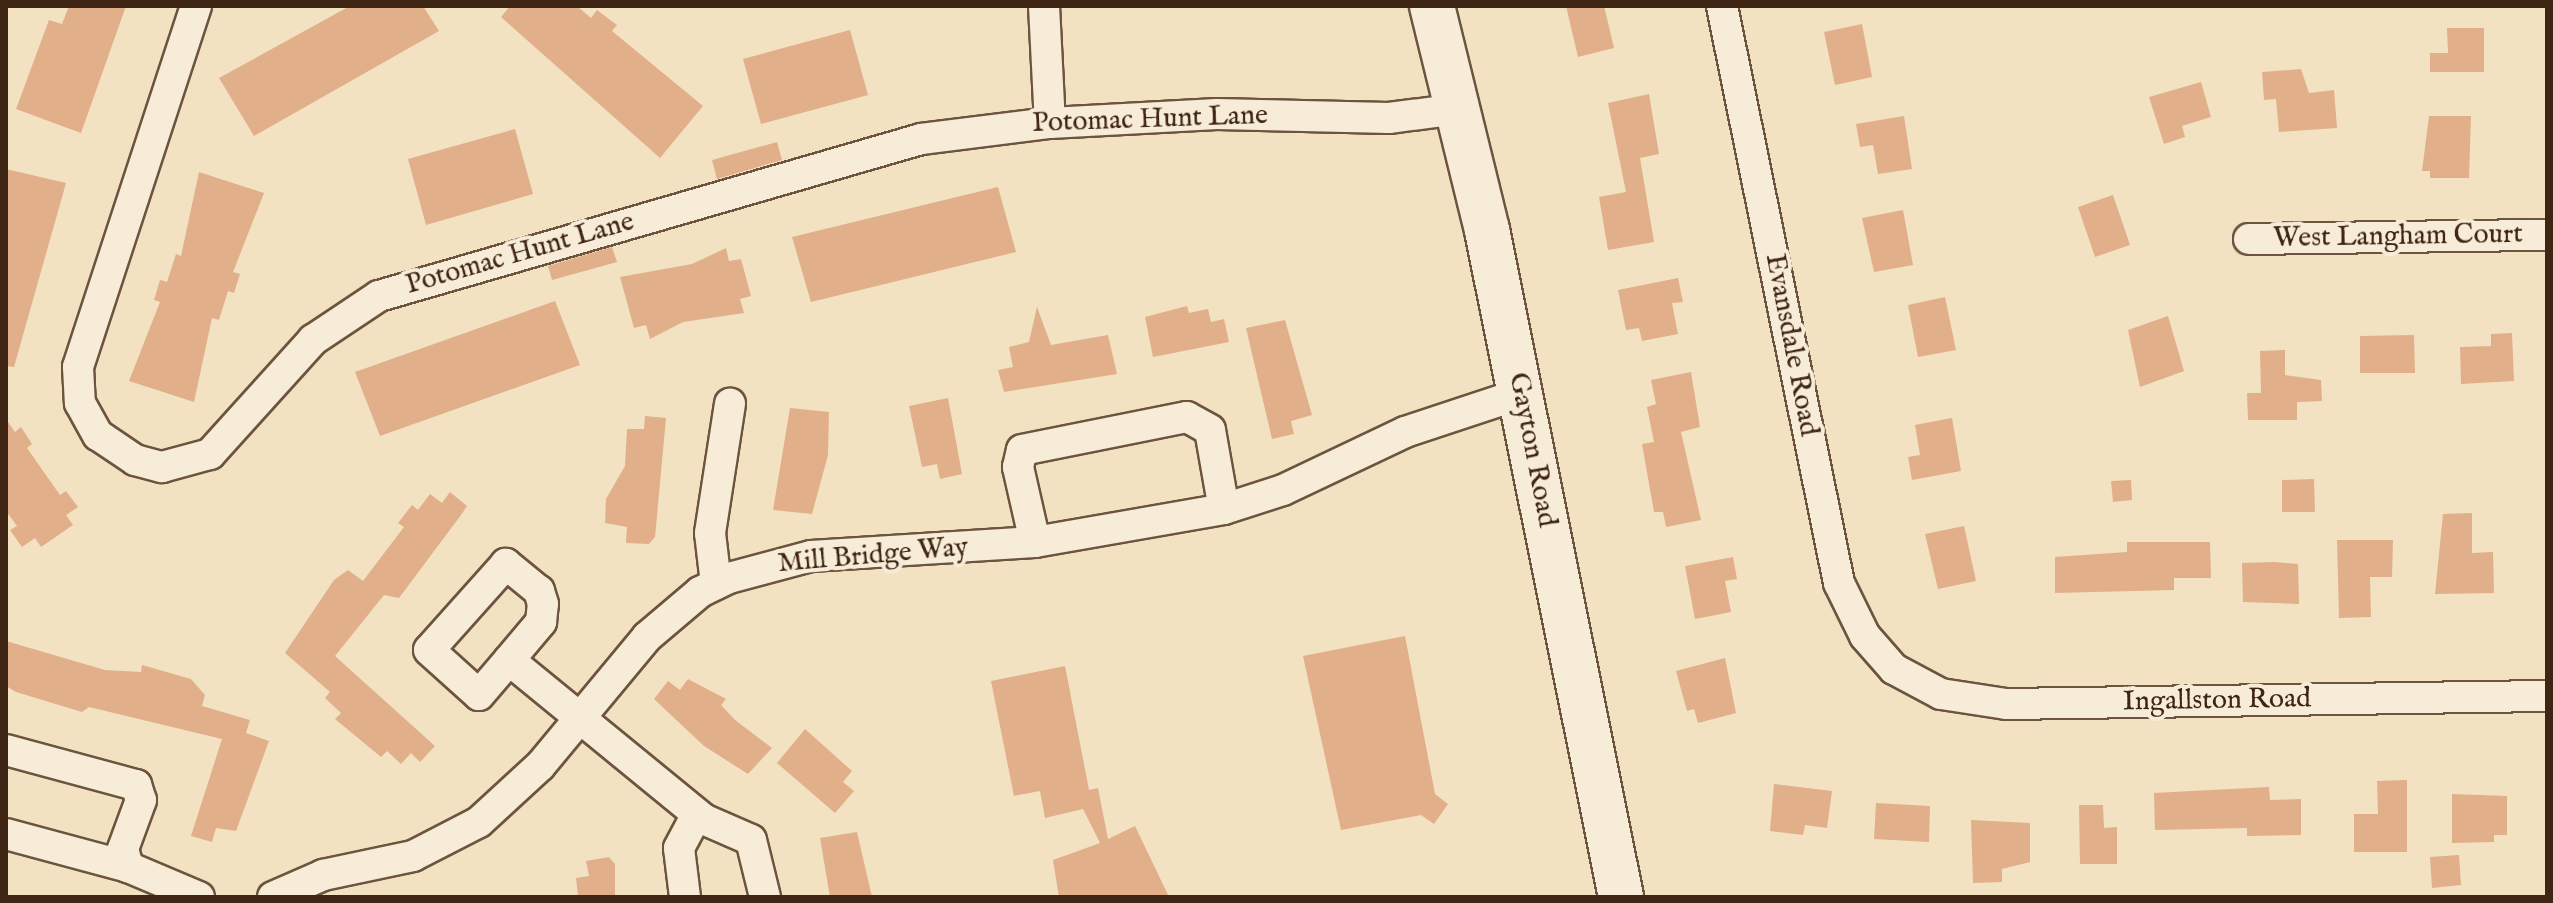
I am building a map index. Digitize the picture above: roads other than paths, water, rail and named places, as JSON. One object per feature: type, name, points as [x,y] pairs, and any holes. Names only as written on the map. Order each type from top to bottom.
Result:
[{"type":"street","name":"Potomac Hunt Lane","points":[[196,6],[78,367],[80,403],[98,435],[135,460],[162,467],[210,454],[313,340],[379,296],[921,139],[1050,123],[1217,114],[1389,118],[1458,109]]},
{"type":"street","points":[[1044,6],[1050,123]]},
{"type":"street","name":"Gayton Road","points":[[1432,6],[1458,109],[1520,394],[1621,897]]},
{"type":"street","name":"Evansdale Road","points":[[1722,6],[1839,583],[1865,636],[1894,669]]},
{"type":"street","name":"West Langham Court","points":[[2249,239],[2547,235]]},
{"type":"street","name":"Mill Bridge Way","points":[[273,897],[323,875],[380,867],[451,840],[540,766],[647,637],[716,584],[769,563],[811,556],[1035,542],[1224,509],[1283,490],[1405,432],[1520,394]]},
{"type":"street","points":[[716,584],[710,533],[730,404]]},
{"type":"street","points":[[1035,542],[1018,467],[1022,450],[1187,417],[1210,430],[1224,509]]},
{"type":"street","points":[[509,660],[577,720],[697,814],[751,840],[765,897]]},
{"type":"street","name":"Ingallston Road","points":[[1894,669],[1941,694],[2006,704],[2547,696]]},
{"type":"street","points":[[6,750],[136,785],[141,800],[123,849],[128,867]]},
{"type":"street","points":[[685,897],[679,848],[697,814]]},
{"type":"street","points":[[6,834],[128,867],[199,897]]}]
